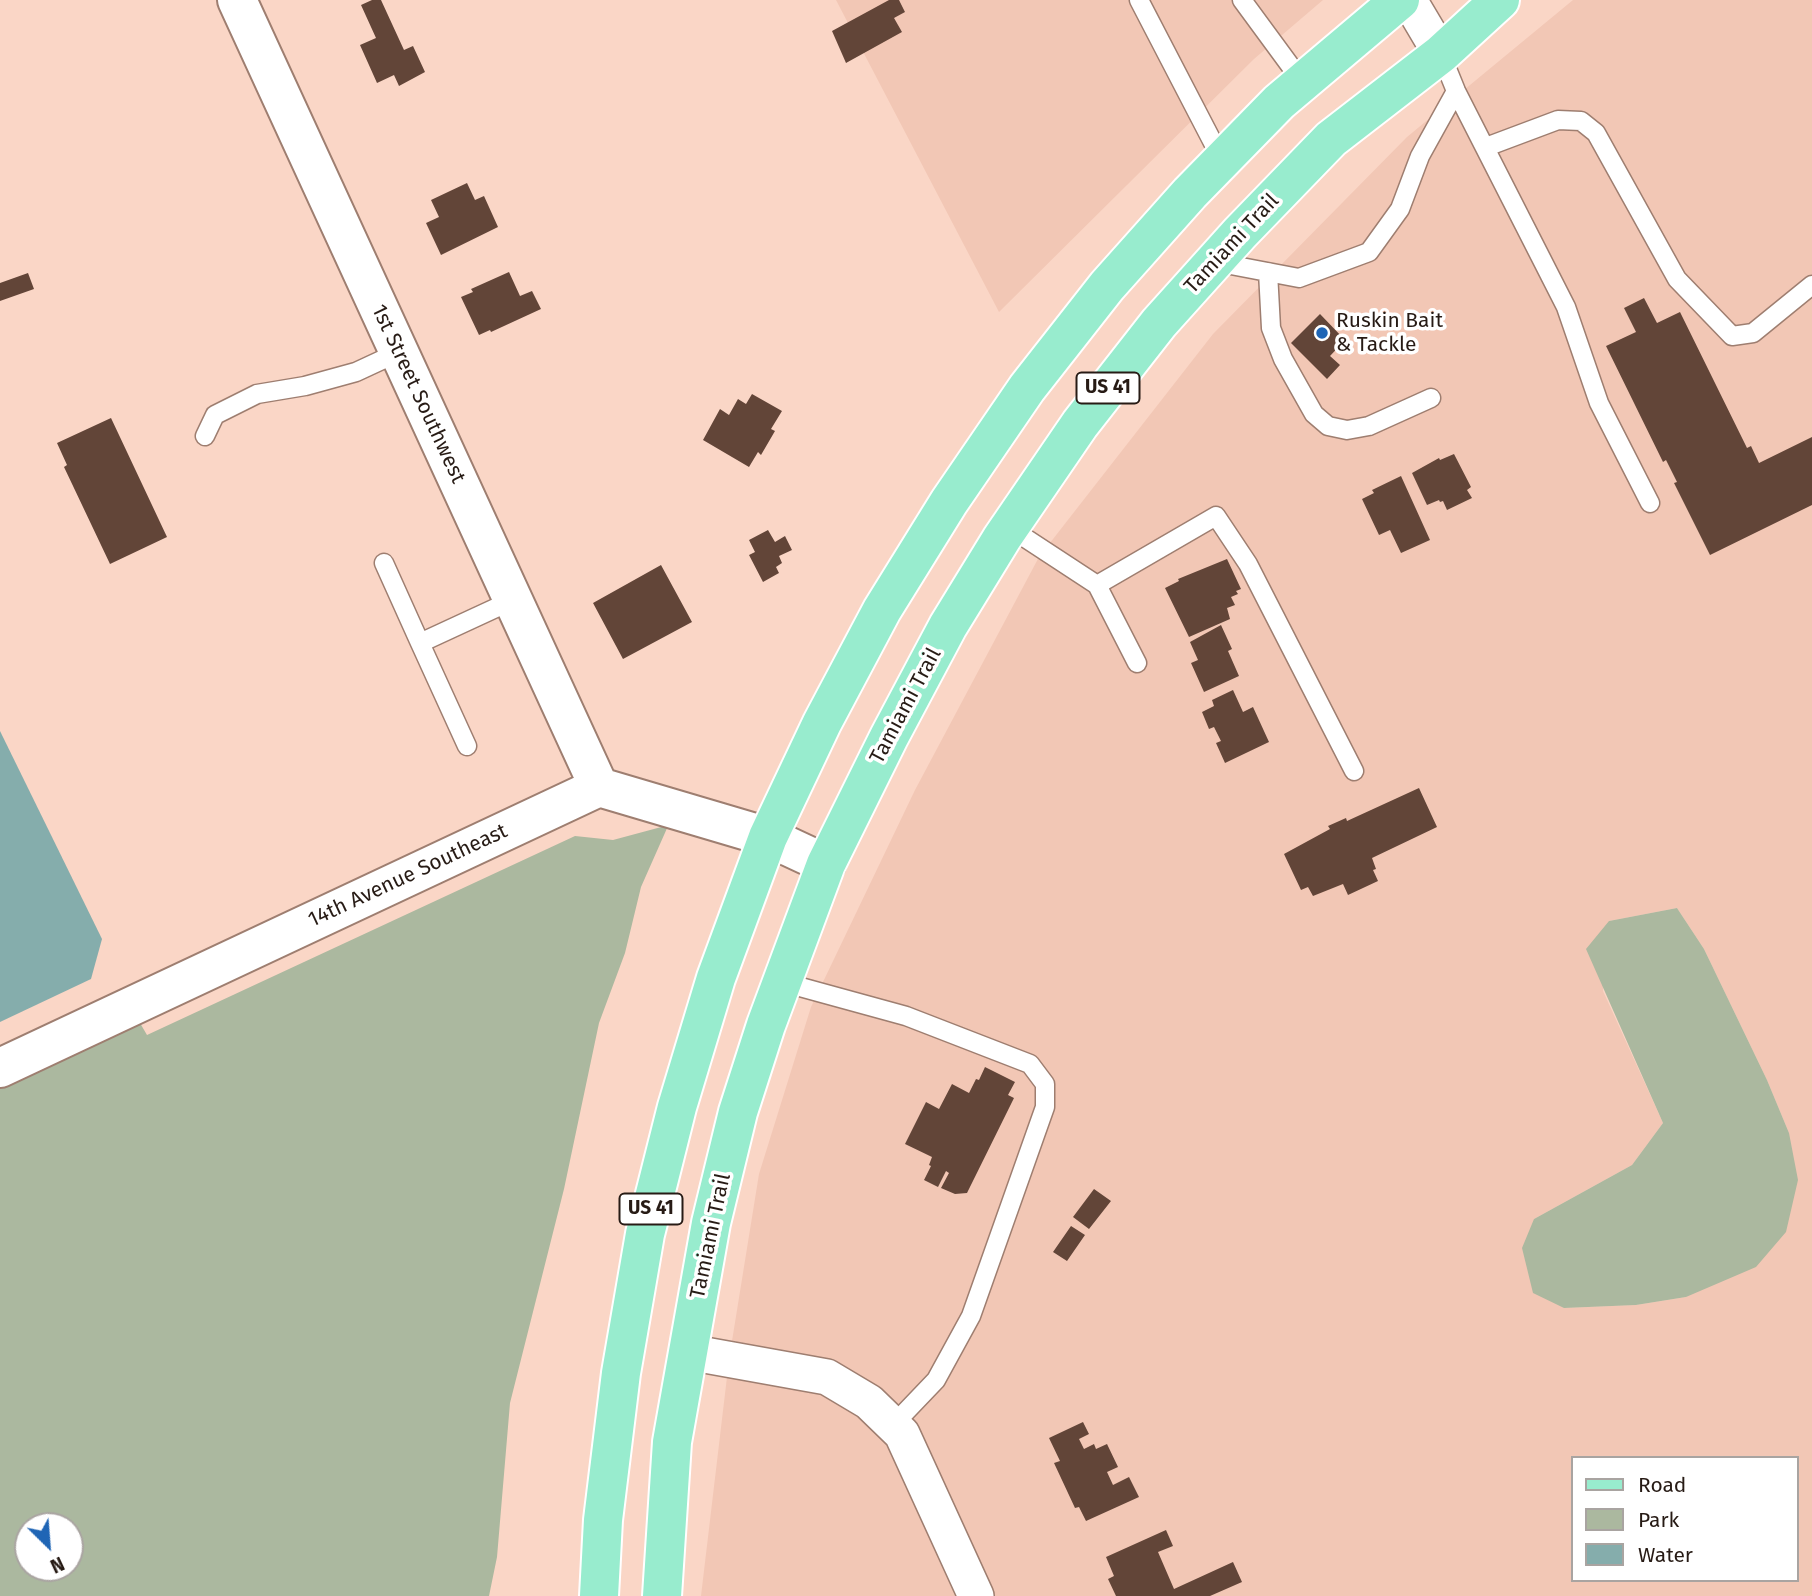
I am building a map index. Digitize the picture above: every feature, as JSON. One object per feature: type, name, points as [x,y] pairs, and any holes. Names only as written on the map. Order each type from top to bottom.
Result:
[{"type":"main road","name":"US 41","points":[[599,1596],[603,1520],[621,1373],[645,1234],[677,1107],[712,991],[768,837],[822,723],[882,610],[949,502],[1027,388],[1107,286],[1279,102],[1400,0]]},
{"type":"main road","name":"Tamiami Trail","points":[[662,1596],[672,1442],[711,1223],[738,1111],[826,864],[888,737],[948,626],[1010,528],[1080,424],[1160,323],[1331,139],[1441,54],[1500,0]]},
{"type":"street","name":"1st Street Southwest","points":[[237,0],[599,787]]},
{"type":"street","points":[[1409,0],[1441,54]]},
{"type":"street","points":[[599,787],[768,837],[826,864]]},
{"type":"street","name":"14th Avenue Southeast","points":[[0,1068],[599,787]]},
{"type":"street","points":[[688,1352],[827,1377],[869,1402],[902,1434],[976,1596]]},
{"type":"lane","points":[[1139,0],[1222,160]]},
{"type":"lane","points":[[1242,0],[1303,83]]},
{"type":"lane","points":[[1441,54],[1456,91],[1566,307],[1599,403],[1650,503]]},
{"type":"lane","points":[[1215,262],[1299,278],[1369,252],[1400,209],[1420,156],[1456,91]]},
{"type":"lane","points":[[1486,147],[1558,120],[1581,121],[1597,133],[1676,279],[1732,336],[1753,333],[1812,285]]},
{"type":"lane","points":[[1268,272],[1271,328],[1283,359],[1314,414],[1328,426],[1347,430],[1369,426],[1431,398]]},
{"type":"lane","points":[[205,436],[215,415],[257,394],[305,386],[356,372],[399,352]]},
{"type":"lane","points":[[1097,584],[1216,516],[1248,564],[1354,771]]},
{"type":"lane","points":[[1010,528],[1097,584],[1137,663]]},
{"type":"lane","points":[[384,563],[467,746]]},
{"type":"lane","points":[[420,643],[513,600]]},
{"type":"lane","points":[[782,982],[906,1016],[1030,1064],[1045,1084],[1045,1107],[971,1316],[936,1380],[893,1426]]},
{"type":"shaded area","points":[[836,0],[1323,0],[1254,59],[999,312]]},
{"type":"shaded area","points":[[1573,0],[1812,0],[1812,1596],[995,1596],[918,1427],[881,1388],[834,1361],[732,1341],[759,1174],[811,1007],[915,790],[1039,557],[1213,334],[1407,137]],"holes":[[[1677,908],[1704,949],[1767,1080],[1789,1133],[1686,1297],[1636,1305],[1564,1308],[1534,1219],[1632,1165],[1663,1123],[1603,991],[1609,921]]]},
{"type":"shaded area","points":[[727,1377],[822,1395],[860,1417],[888,1445],[958,1596],[701,1596]]},
{"type":"green space","points":[[668,826],[641,887],[625,953],[599,1023],[564,1189],[510,1403],[497,1557],[489,1596],[0,1596],[0,1089],[140,1023],[147,1035],[575,836],[613,840]]},
{"type":"green space","points":[[1677,908],[1704,949],[1767,1080],[1789,1133],[1798,1180],[1786,1232],[1756,1267],[1686,1297],[1636,1305],[1564,1308],[1533,1293],[1522,1248],[1534,1219],[1632,1165],[1663,1123],[1586,949],[1609,921]]},
{"type":"water","points":[[0,731],[102,939],[91,979],[0,1022]]},
{"type":"building","points":[[372,0],[381,0],[404,50],[413,46],[425,72],[399,86],[394,75],[377,83],[360,45],[376,38],[361,5]]},
{"type":"building","points":[[889,0],[899,0],[905,12],[894,18],[902,32],[846,63],[832,31]]},
{"type":"building","points":[[467,183],[475,200],[484,196],[498,227],[441,255],[426,223],[439,217],[431,200]]},
{"type":"building","points":[[509,272],[520,296],[532,291],[541,309],[479,335],[461,297],[473,292],[471,289]]},
{"type":"building","points":[[28,273],[34,289],[0,301],[0,283]]},
{"type":"building","points":[[1644,298],[1657,323],[1680,312],[1747,448],[1751,446],[1759,463],[1812,437],[1812,505],[1710,555],[1674,483],[1677,482],[1666,460],[1663,462],[1606,346],[1636,332],[1624,308]]},
{"type":"building","points":[[1320,314],[1345,340],[1330,356],[1340,365],[1327,379],[1291,343]]},
{"type":"building","points":[[752,394],[782,411],[771,429],[775,431],[761,455],[758,452],[749,467],[703,440],[720,409],[729,415],[738,399],[746,404]]},
{"type":"building","points":[[111,418],[167,537],[110,564],[64,467],[67,465],[57,443]]},
{"type":"building","points":[[1454,454],[1471,487],[1467,490],[1472,498],[1447,510],[1443,501],[1439,500],[1427,505],[1412,473],[1439,458],[1440,460]]},
{"type":"building","points":[[1401,476],[1430,540],[1401,553],[1390,530],[1379,535],[1362,499],[1374,493],[1372,490]]},
{"type":"building","points":[[768,530],[775,542],[785,536],[792,550],[779,556],[782,563],[776,567],[779,573],[763,582],[749,555],[755,552],[749,540]]},
{"type":"building","points":[[1227,559],[1241,589],[1231,597],[1235,605],[1227,608],[1230,619],[1189,637],[1165,588],[1179,581],[1178,579]]},
{"type":"building","points":[[661,565],[692,622],[623,659],[593,603]]},
{"type":"building","points":[[1221,625],[1232,649],[1228,651],[1239,676],[1204,692],[1191,663],[1198,660],[1190,642]]},
{"type":"building","points":[[1233,690],[1243,712],[1253,707],[1269,742],[1225,763],[1216,743],[1221,741],[1214,727],[1209,729],[1202,712],[1214,706],[1212,700]]},
{"type":"building","points":[[1419,788],[1437,827],[1372,858],[1378,881],[1348,895],[1343,884],[1313,896],[1308,887],[1301,890],[1284,854],[1330,829],[1328,826],[1346,818],[1347,821]]},
{"type":"building","points":[[985,1067],[1015,1082],[1008,1095],[1014,1098],[967,1193],[955,1194],[941,1188],[949,1173],[946,1171],[938,1187],[924,1180],[932,1157],[905,1144],[926,1102],[939,1109],[952,1084],[969,1093]]},
{"type":"building","points":[[1094,1189],[1111,1201],[1089,1229],[1073,1217]]},
{"type":"building","points":[[1071,1226],[1085,1235],[1067,1261],[1053,1252]]},
{"type":"building","points":[[1083,1422],[1089,1434],[1079,1439],[1084,1449],[1094,1444],[1096,1449],[1107,1444],[1118,1467],[1107,1472],[1113,1485],[1129,1477],[1139,1497],[1086,1521],[1079,1507],[1075,1508],[1054,1463],[1060,1461],[1049,1438]]},
{"type":"building","points":[[1166,1530],[1173,1546],[1158,1552],[1174,1589],[1233,1562],[1242,1582],[1210,1596],[1116,1596],[1108,1579],[1114,1576],[1106,1557]]},
{"type":"place","name":"Ruskin Bait & Tackle","points":[[1322,333]]}]
